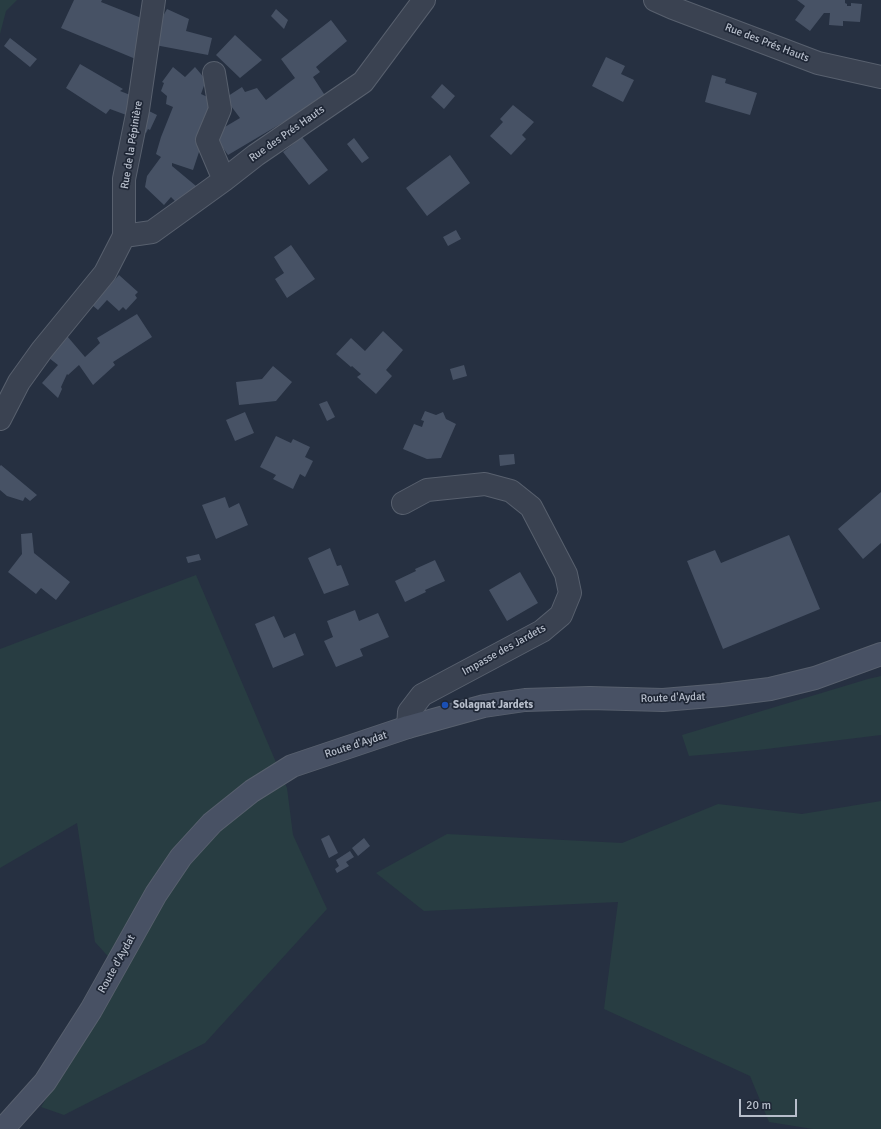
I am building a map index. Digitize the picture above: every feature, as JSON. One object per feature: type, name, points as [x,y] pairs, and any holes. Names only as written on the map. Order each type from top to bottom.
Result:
[{"type":"main road","name":"Route d'Aydat","points":[[3,1129],[45,1082],[91,1010],[156,894],[181,857],[212,824],[252,791],[292,766],[408,727],[484,706],[525,700],[590,698],[663,700],[770,689],[815,678],[881,654]]},
{"type":"street","name":"Rue de la Pépinière","points":[[0,419],[19,382],[42,350],[106,273],[124,236],[124,179],[138,110],[154,0]]},
{"type":"street","name":"Rue des Prés Hauts","points":[[124,236],[152,232],[256,155],[363,82],[424,0]]},
{"type":"street","name":"Rue des Prés Hauts","points":[[655,0],[818,62],[881,77]]},
{"type":"street","points":[[214,73],[220,109],[206,140],[224,180]]},
{"type":"street","name":"Impasse des Jardets","points":[[403,503],[427,490],[485,484],[511,491],[531,507],[566,574],[570,593],[561,615],[542,630],[422,695],[409,712],[408,727]]},
{"type":"green space","points":[[0,0],[17,0],[6,11],[0,34]]},
{"type":"green space","points":[[196,575],[287,788],[293,835],[327,909],[205,1043],[64,1115],[41,1107],[123,973],[95,942],[77,823],[0,868],[0,649]]},
{"type":"green space","points":[[881,676],[881,735],[758,750],[689,756],[682,735]]},
{"type":"green space","points":[[881,801],[881,1129],[813,1129],[769,1122],[750,1076],[604,1009],[618,902],[424,911],[376,873],[447,834],[622,843],[718,804],[802,814]]},
{"type":"building","points":[[74,0],[102,0],[101,2],[144,19],[138,60],[61,28]]},
{"type":"building","points":[[797,0],[845,0],[847,6],[851,6],[851,3],[862,4],[860,22],[843,21],[843,26],[829,25],[830,13],[824,13],[810,31],[795,20],[805,6]]},
{"type":"building","points":[[167,9],[189,19],[186,31],[212,38],[208,55],[155,45],[162,18]]},
{"type":"building","points":[[276,9],[288,20],[284,29],[271,16]]},
{"type":"building","points":[[331,20],[347,41],[316,67],[320,72],[313,77],[326,97],[228,155],[213,134],[240,118],[225,98],[242,87],[245,92],[257,88],[266,100],[295,78],[281,59]]},
{"type":"building","points":[[235,35],[262,60],[240,78],[216,55]]},
{"type":"building","points":[[10,38],[37,59],[30,67],[4,46]]},
{"type":"building","points":[[606,57],[625,66],[621,74],[634,80],[623,102],[592,86]]},
{"type":"building","points":[[80,64],[123,89],[120,91],[138,98],[129,116],[110,109],[106,114],[66,88]]},
{"type":"building","points":[[173,67],[185,77],[195,67],[206,80],[201,94],[214,100],[199,144],[199,152],[193,170],[172,163],[172,166],[196,186],[178,204],[171,197],[164,205],[145,187],[147,176],[161,157],[156,154],[173,107],[166,104],[167,96],[161,91],[164,83],[162,82]]},
{"type":"building","points":[[712,75],[726,79],[725,83],[757,93],[750,115],[705,102]]},
{"type":"building","points":[[442,84],[455,96],[444,109],[431,97]]},
{"type":"building","points":[[513,105],[534,122],[522,135],[526,139],[511,155],[490,136],[503,122],[500,119]]},
{"type":"building","points":[[147,110],[157,115],[150,130],[148,129],[146,133],[139,130]]},
{"type":"building","points":[[302,137],[328,170],[309,185],[283,152]]},
{"type":"building","points":[[354,138],[369,158],[362,163],[347,144]]},
{"type":"building","points":[[450,155],[470,183],[427,216],[406,188]]},
{"type":"building","points":[[456,230],[461,239],[448,246],[443,237]]},
{"type":"building","points":[[291,245],[315,279],[287,298],[275,279],[284,273],[274,257]]},
{"type":"building","points":[[119,275],[138,292],[135,295],[137,298],[126,310],[123,307],[119,311],[107,300],[98,310],[92,305]]},
{"type":"building","points":[[137,314],[152,337],[113,362],[115,365],[93,385],[79,365],[68,375],[67,374],[58,398],[42,383],[58,365],[49,358],[67,336],[85,357],[100,343],[97,338]]},
{"type":"building","points":[[383,331],[403,350],[386,370],[392,376],[376,394],[357,377],[361,374],[336,354],[351,338],[365,351]]},
{"type":"building","points":[[464,365],[467,376],[453,380],[450,369]]},
{"type":"building","points":[[273,366],[292,382],[276,401],[239,405],[236,382],[262,379]]},
{"type":"building","points":[[327,401],[335,417],[327,421],[319,404]]},
{"type":"building","points":[[425,411],[436,415],[443,412],[446,419],[456,424],[441,458],[427,459],[403,449],[414,424],[422,427],[424,421],[421,420]]},
{"type":"building","points":[[245,412],[254,433],[235,441],[226,420]]},
{"type":"building","points":[[276,436],[291,443],[293,439],[310,447],[305,457],[313,461],[305,477],[300,474],[293,489],[273,479],[276,475],[260,467]]},
{"type":"building","points":[[514,454],[515,464],[500,466],[499,455]]},
{"type":"building","points":[[1,465],[37,495],[30,501],[25,497],[23,501],[7,496],[0,490]]},
{"type":"building","points":[[881,492],[881,543],[863,559],[838,529]]},
{"type":"building","points":[[225,497],[229,508],[239,503],[248,525],[216,539],[202,505]]},
{"type":"building","points":[[32,533],[34,553],[70,582],[56,600],[41,588],[36,594],[8,572],[22,554],[21,534]]},
{"type":"building","points":[[789,535],[820,609],[723,649],[687,561],[715,550],[721,563]]},
{"type":"building","points":[[330,548],[337,566],[341,565],[349,585],[324,594],[308,558]]},
{"type":"building","points":[[199,554],[201,560],[188,563],[186,557]]},
{"type":"building","points":[[435,560],[445,581],[425,590],[426,592],[405,602],[395,581],[416,571],[415,569]]},
{"type":"building","points":[[520,572],[538,603],[507,621],[489,590]]},
{"type":"building","points":[[355,610],[359,621],[378,613],[389,637],[360,649],[363,656],[336,667],[324,641],[333,637],[327,621]]},
{"type":"building","points":[[274,616],[284,638],[295,633],[304,655],[273,668],[255,624]]},
{"type":"building","points":[[329,835],[338,853],[329,858],[321,839]]},
{"type":"building","points":[[364,838],[370,846],[358,856],[352,848]]},
{"type":"building","points":[[350,851],[354,857],[346,862],[349,866],[337,873],[335,869],[339,866],[336,860]]},
{"type":"place","name":"Solagnat Jardets","points":[[445,705]]}]
